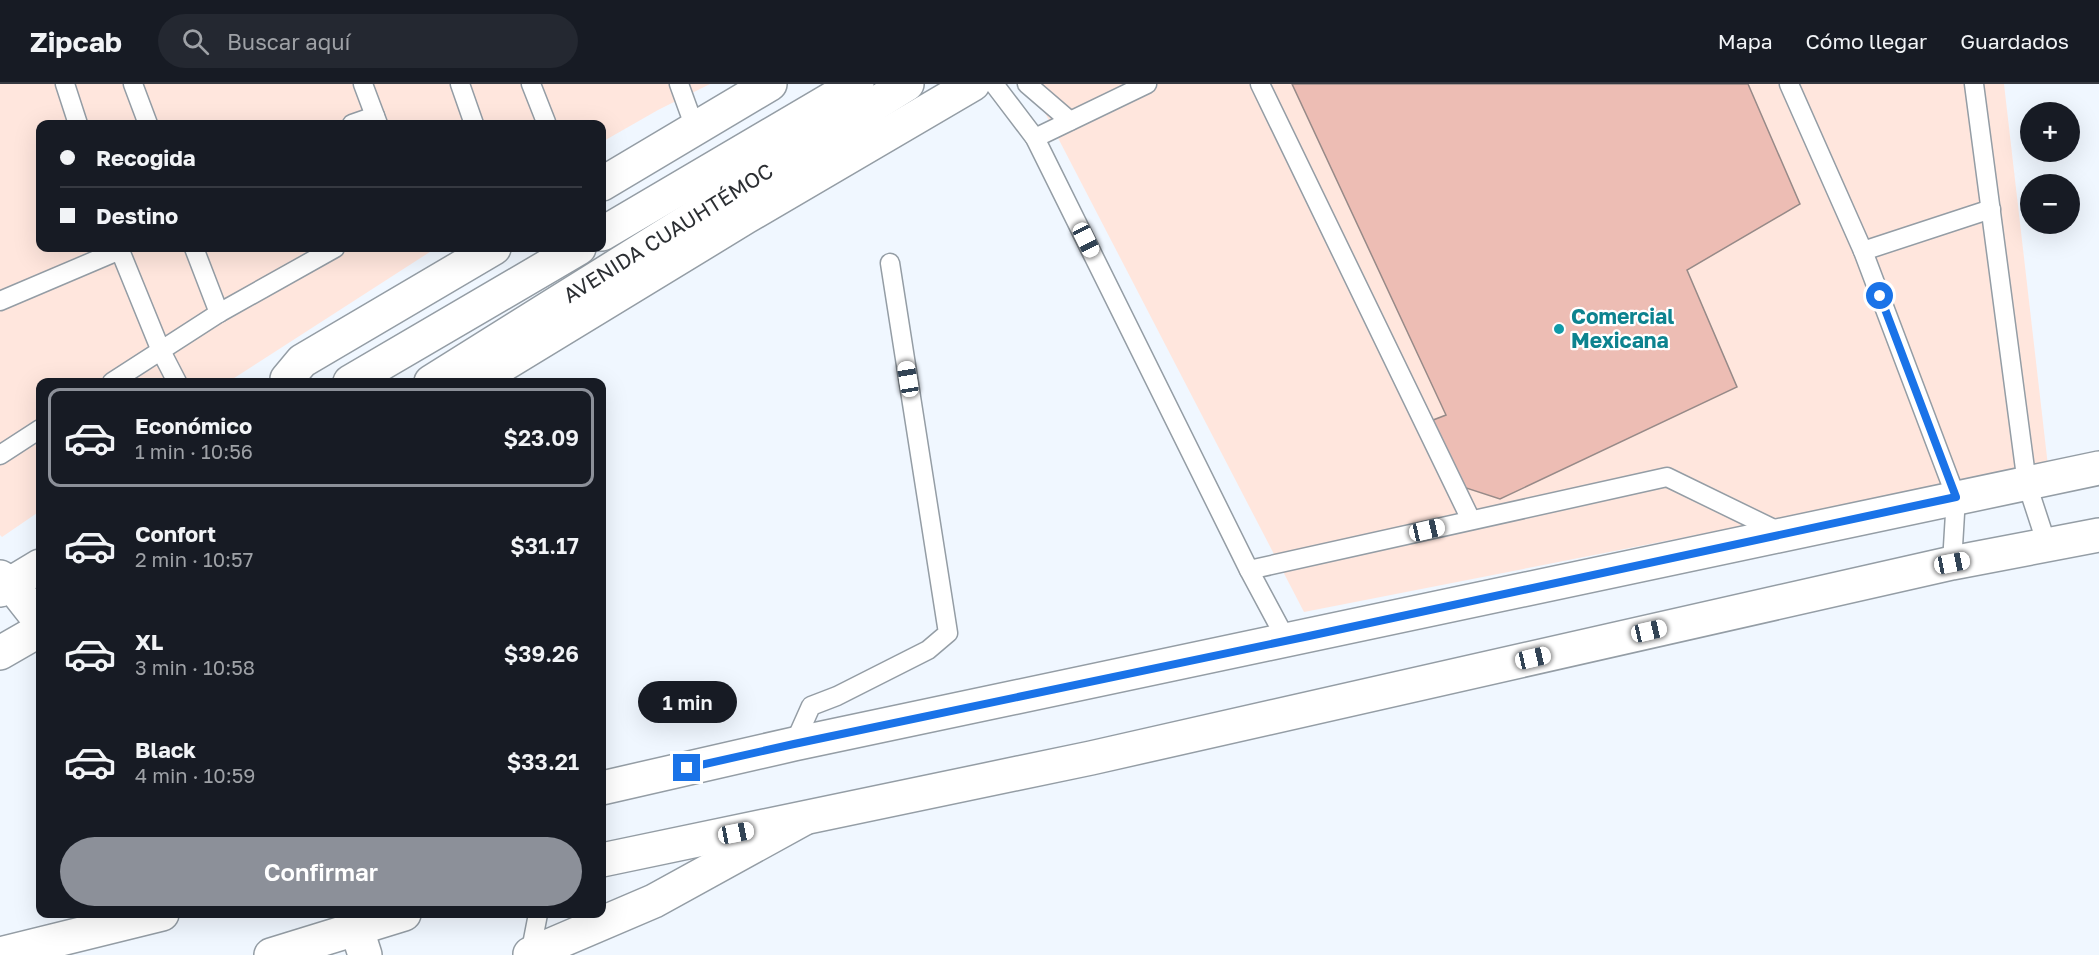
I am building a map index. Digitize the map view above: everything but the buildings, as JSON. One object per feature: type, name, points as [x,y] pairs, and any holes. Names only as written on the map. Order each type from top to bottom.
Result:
[{"type":"main road","points":[[606,182],[770,84]]},
{"type":"main road","name":"AVENIDA CUAUHTÉMOC","points":[[606,232],[857,84]]},
{"type":"main road","name":"AVENIDA CUAUHTÉMOC","points":[[437,378],[907,84]]},
{"type":"main road","points":[[482,378],[746,217],[974,84]]},
{"type":"main road","points":[[288,378],[302,361],[487,252]]},
{"type":"main road","name":"AVENIDA CUAUHTÉMOC","points":[[357,378],[572,252]]},
{"type":"main road","points":[[606,787],[794,744],[2099,468]]},
{"type":"main road","points":[[606,859],[1103,755],[1952,563],[2099,535]]},
{"type":"main road","points":[[36,568],[4,584],[36,617]]},
{"type":"main road","points":[[0,653],[36,632]]},
{"type":"main road","points":[[529,955],[654,901],[803,819]]},
{"type":"main road","points":[[0,954],[146,918]]},
{"type":"main road","points":[[271,955],[358,932],[394,918]]},
{"type":"lane","points":[[65,84],[77,120]]},
{"type":"lane","points":[[133,84],[146,120]]},
{"type":"lane","points":[[363,84],[376,120]]},
{"type":"lane","points":[[459,84],[472,120]]},
{"type":"lane","points":[[531,84],[545,120]]},
{"type":"lane","points":[[679,84],[695,128]]},
{"type":"lane","points":[[994,84],[1007,98],[1035,138],[1249,570],[1287,641]]},
{"type":"lane","points":[[1007,98],[1026,84],[1070,121]]},
{"type":"lane","points":[[1035,138],[1146,84]]},
{"type":"lane","points":[[1260,84],[1471,520]]},
{"type":"lane","points":[[1790,84],[1863,251],[1956,497],[1952,563]]},
{"type":"lane","points":[[1974,84],[2027,484],[2047,545]]},
{"type":"lane","points":[[1863,251],[1991,209]]},
{"type":"lane","points":[[0,301],[112,252]]},
{"type":"lane","points":[[120,252],[161,351],[175,378]]},
{"type":"lane","points":[[196,252],[219,313]]},
{"type":"lane","points":[[118,378],[219,313],[328,252]]},
{"type":"lane","points":[[794,744],[811,706],[837,696],[928,650],[948,633],[890,263]]},
{"type":"lane","points":[[0,455],[36,432]]},
{"type":"lane","points":[[1249,570],[1667,477],[1785,534]]},
{"type":"lane","points":[[529,955],[537,918]]},
{"type":"shaded area","points":[[0,84],[710,84],[606,140],[606,120],[36,120],[36,252],[430,252],[234,378],[36,378],[36,514],[2,537],[0,535]]},
{"type":"shaded area","points":[[1030,84],[2004,84],[2048,466],[1304,612]]},
{"type":"place","name":"Comercial Mexicana","points":[[1559,329]]},
{"type":"route","points":[[687,768],[1956,497],[1880,296]]}]
